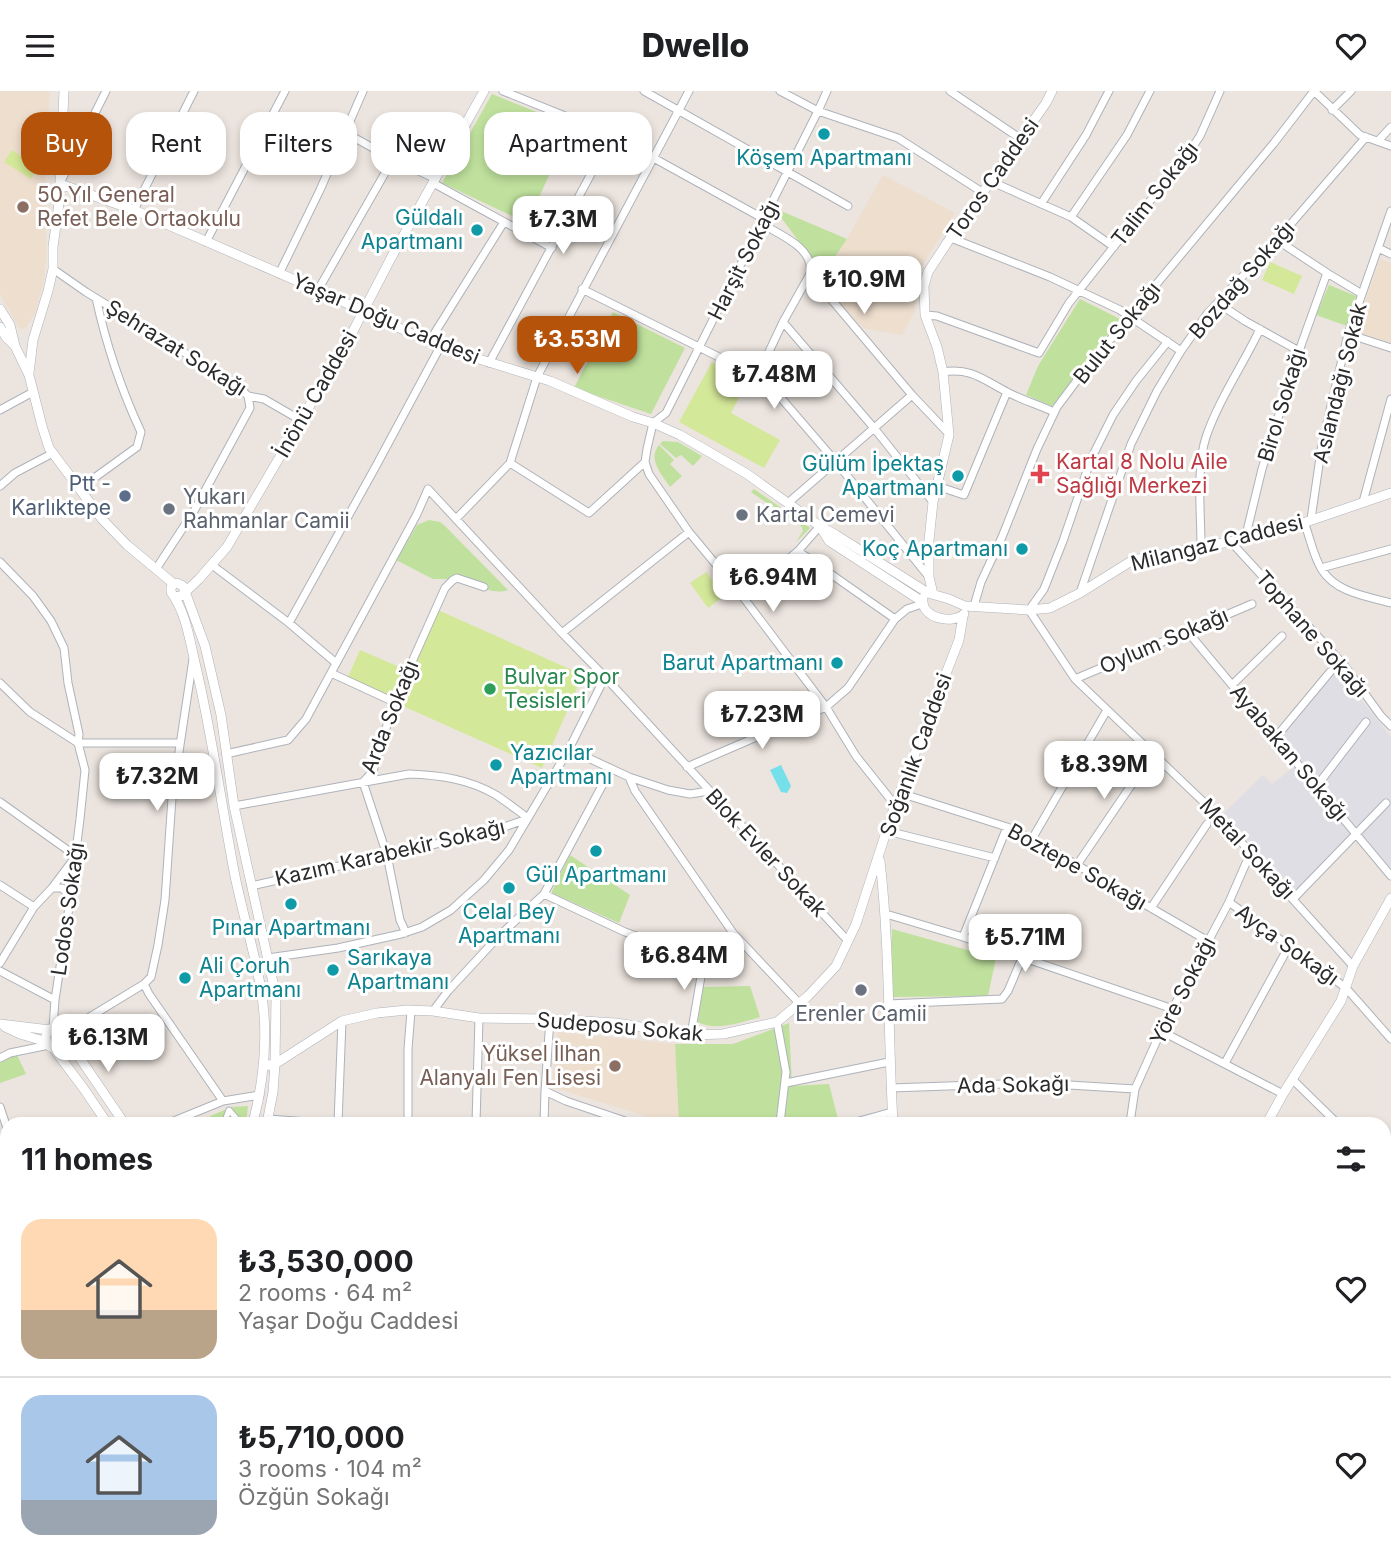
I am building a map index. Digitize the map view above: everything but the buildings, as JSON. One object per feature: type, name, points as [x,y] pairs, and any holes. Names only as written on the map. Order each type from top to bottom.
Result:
[{"type":"street","points":[[29,375],[33,340],[53,269],[64,91]]},
{"type":"street","points":[[60,184],[106,91]]},
{"type":"street","points":[[134,210],[194,91]]},
{"type":"street","points":[[206,242],[285,91]]},
{"type":"street","points":[[353,112],[363,91]]},
{"type":"street","name":"İnönü Caddesi","points":[[179,594],[199,579],[227,548],[302,421],[484,91]]},
{"type":"street","points":[[503,91],[555,112]]},
{"type":"street","points":[[644,91],[848,206]]},
{"type":"street","points":[[456,519],[510,463],[537,377],[689,91]]},
{"type":"street","points":[[780,91],[818,111],[898,138],[982,192]]},
{"type":"street","name":"Harşit Sokağı","points":[[653,423],[666,413],[827,91]]},
{"type":"street","points":[[950,91],[1021,139]]},
{"type":"street","name":"Toros Caddesi","points":[[927,598],[933,502],[949,435],[943,372],[926,315],[924,295],[928,272],[1052,91]]},
{"type":"street","points":[[1041,204],[1086,135],[1109,91]]},
{"type":"street","points":[[1071,217],[1127,135],[1150,91]]},
{"type":"street","name":"Talim Sokağı","points":[[926,315],[937,316],[1039,353],[1069,303],[1195,144],[1220,91]]},
{"type":"street","points":[[1314,91],[1360,135],[1391,146]]},
{"type":"street","name":"Bulut Sokağı","points":[[964,612],[1002,537],[1054,412],[1084,371],[1314,91]]},
{"type":"street","points":[[1332,110],[1351,91]]},
{"type":"street","points":[[1378,141],[1390,129]]},
{"type":"street","name":"Bozdağ Sokağı","points":[[1080,593],[1131,444],[1157,391],[1181,351],[1208,314],[1277,240],[1366,137]]},
{"type":"street","points":[[653,157],[763,222],[805,253],[812,267],[757,377]]},
{"type":"street","points":[[279,274],[326,175]]},
{"type":"street","points":[[318,290],[384,175]]},
{"type":"street","points":[[423,175],[552,248]]},
{"type":"street","points":[[489,363],[591,175]]},
{"type":"street","points":[[990,181],[1071,217],[1114,247]]},
{"type":"street","name":"Yaşar Doğu Caddesi","points":[[60,184],[134,210],[318,290],[440,347],[550,381],[680,435],[747,474],[927,598]]},
{"type":"street","name":"Aslandağı Sokak","points":[[1308,521],[1322,444],[1348,334],[1391,211]]},
{"type":"street","points":[[429,342],[504,222]]},
{"type":"street","points":[[951,238],[1079,290],[1130,316],[1181,351]]},
{"type":"street","points":[[1277,240],[1362,294]]},
{"type":"street","points":[[1378,248],[1391,254]]},
{"type":"street","name":"Şehrazat Sokağı","points":[[53,269],[237,385],[248,396],[264,399],[302,421]]},
{"type":"street","name":"Birol Sokağı","points":[[1245,539],[1262,469],[1327,273]]},
{"type":"street","points":[[810,274],[949,435]]},
{"type":"street","points":[[583,289],[757,377],[775,391],[929,577]]},
{"type":"street","points":[[79,489],[136,447],[141,432],[105,339],[96,298]]},
{"type":"street","points":[[1218,303],[1299,351]]},
{"type":"street","points":[[0,309],[10,325],[15,345],[29,375],[49,448],[102,519],[127,545],[176,584]]},
{"type":"street","points":[[783,322],[933,502]]},
{"type":"street","points":[[0,327],[15,345]]},
{"type":"street","points":[[1201,546],[1201,458],[1206,436],[1259,328]]},
{"type":"street","points":[[1348,334],[1391,348]]},
{"type":"street","points":[[1029,610],[1044,589],[1091,459],[1113,415],[1167,341]]},
{"type":"street","points":[[289,623],[440,347]]},
{"type":"street","points":[[943,372],[969,372],[1054,412]]},
{"type":"street","points":[[0,410],[33,392]]},
{"type":"street","points":[[937,486],[964,495],[1007,392]]},
{"type":"street","points":[[788,503],[912,395]]},
{"type":"street","points":[[156,569],[187,523],[250,408],[248,396]]},
{"type":"street","points":[[1363,502],[1391,399]]},
{"type":"street","points":[[653,423],[645,462],[649,474],[689,532],[743,597],[826,707],[856,756],[895,806]]},
{"type":"street","points":[[0,486],[15,473],[53,453]]},
{"type":"street","points":[[510,463],[589,513],[645,462]]},
{"type":"street","name":"Blok Evler Sokak","points":[[337,663],[428,489],[848,941]]},
{"type":"street","name":"Milangaz Caddesi","points":[[964,612],[1050,608],[1133,560],[1271,534],[1391,493]]},
{"type":"street","points":[[1308,521],[1321,568],[1332,582],[1343,589],[1391,603]]},
{"type":"street","points":[[743,597],[798,551],[820,526]]},
{"type":"street","points":[[562,633],[689,532]]},
{"type":"street","name":"Tophane Sokağı","points":[[1231,542],[1344,664],[1391,726]]},
{"type":"street","points":[[1321,568],[1391,549]]},
{"type":"street","points":[[798,551],[895,619]]},
{"type":"street","name":"Lodos Sokağı","points":[[0,562],[33,596],[51,621],[64,648],[79,734],[78,743],[85,770],[71,897],[51,1029]]},
{"type":"street","points":[[212,565],[337,663],[306,719],[288,740],[226,754]]},
{"type":"street","name":"Arda Sokağı","points":[[406,933],[400,920],[387,855],[363,782],[373,771],[394,702],[445,588],[457,578],[484,587]]},
{"type":"street","points":[[199,579],[176,584],[171,587],[171,592],[179,594],[205,646],[221,715],[234,806],[276,996],[275,1064],[269,1117]]},
{"type":"street","points":[[179,594],[208,715],[235,874],[262,997],[263,1066],[254,1117]]},
{"type":"street","points":[[687,767],[826,707],[848,688],[895,619],[907,609],[927,598],[964,612]]},
{"type":"street","points":[[927,598],[924,610],[942,618],[964,612]]},
{"type":"street","name":"Oylum Sokağı","points":[[1075,679],[1252,604]]},
{"type":"street","name":"Metal Sokağı","points":[[1029,610],[1075,679],[1216,814],[1353,966]]},
{"type":"street","name":"Soğanlık Caddesi","points":[[892,1117],[886,913],[879,856],[895,806],[959,640],[964,612]]},
{"type":"street","name":"Ayabakan Sokağı","points":[[1187,631],[1391,876]]},
{"type":"street","points":[[1232,685],[1282,636]]},
{"type":"street","points":[[0,1058],[10,1053],[50,1045],[64,1046],[66,1035],[151,977],[165,900],[172,798],[194,655]]},
{"type":"street","points":[[1276,737],[1330,672]]},
{"type":"street","points":[[331,673],[394,702]]},
{"type":"street","points":[[268,958],[338,948],[406,933],[422,927],[451,909],[484,880],[509,851],[569,749],[605,677]]},
{"type":"street","points":[[0,683],[30,712],[78,743],[180,743]]},
{"type":"street","points":[[1032,839],[1107,710]]},
{"type":"street","points":[[1316,786],[1366,723]]},
{"type":"street","points":[[569,749],[629,777],[668,790],[690,794],[709,791]]},
{"type":"street","points":[[1077,865],[1153,754]]},
{"type":"street","points":[[433,1011],[498,937],[544,894],[611,769]]},
{"type":"street","points":[[234,806],[409,774],[436,775],[462,781],[495,795],[528,818]]},
{"type":"street","points":[[629,777],[635,791],[733,933],[799,1003]]},
{"type":"street","name":"Boztepe Sokağı","points":[[900,793],[1007,827],[1032,839],[1208,941]]},
{"type":"street","points":[[0,802],[76,856],[34,907],[0,963]]},
{"type":"street","points":[[1294,898],[1386,803]]},
{"type":"street","name":"Kazım Karabekir Sokağı","points":[[251,886],[484,832],[528,818]]},
{"type":"street","points":[[1151,908],[1207,824]]},
{"type":"street","points":[[963,937],[1007,827]]},
{"type":"street","points":[[887,831],[995,858]]},
{"type":"street","name":"Sudeposu Sokak","points":[[275,1064],[342,1021],[377,1013],[433,1011],[479,1018],[616,1023],[691,1035],[723,1034],[777,1022],[808,996],[836,966],[856,924],[879,856]]},
{"type":"street","name":"Yöre Sokağı","points":[[1131,1117],[1136,1089],[1161,1031],[1229,902],[1246,863]]},
{"type":"street","points":[[0,885],[34,907]]},
{"type":"street","points":[[52,888],[62,888],[71,897]]},
{"type":"street","points":[[544,894],[625,932],[674,949],[705,953],[733,933]]},
{"type":"street","name":"Ayça Sokağı","points":[[1229,902],[1346,988],[1391,1039]]},
{"type":"street","points":[[1271,1117],[1341,1001],[1353,966],[1390,903]]},
{"type":"street","points":[[886,913],[1173,1009]]},
{"type":"street","points":[[1225,1063],[1289,946]]},
{"type":"street","points":[[691,1035],[705,953]]},
{"type":"street","points":[[888,1004],[1002,999],[1007,995],[1022,958]]},
{"type":"street","points":[[0,971],[55,1000]]},
{"type":"street","points":[[144,983],[223,1101]]},
{"type":"street","points":[[408,1117],[411,1011]]},
{"type":"street","points":[[476,1117],[479,1018]]},
{"type":"street","points":[[544,1117],[550,1019]]},
{"type":"street","points":[[338,1117],[342,1021]]},
{"type":"street","points":[[777,1022],[786,1072],[781,1117]]},
{"type":"street","points":[[0,1024],[50,1045]]},
{"type":"street","points":[[0,1024],[60,1028],[120,1117]]},
{"type":"street","points":[[51,1029],[46,1035],[50,1045],[99,1117]]},
{"type":"street","points":[[1161,1031],[1283,1094]]},
{"type":"street","points":[[786,1083],[889,1062]]},
{"type":"street","points":[[263,1066],[275,1064]]},
{"type":"street","points":[[1292,1079],[1331,1117]]},
{"type":"street","name":"Ada Sokağı","points":[[891,1088],[1036,1083],[1136,1089]]},
{"type":"street","points":[[545,1091],[613,1117]]},
{"type":"street","points":[[184,1117],[223,1101],[260,1095]]},
{"type":"street","points":[[874,1117],[892,1112]]},
{"type":"shaded area","name":"50.Yıl General Refet Bele Ortaokulu","points":[[0,91],[50,91],[48,112],[21,112],[21,175],[45,175],[44,281],[35,313],[25,328],[18,326],[0,294]]},
{"type":"shaded area","points":[[883,175],[955,213],[922,266],[915,293],[915,311],[902,335],[863,328],[819,280],[847,239]]},
{"type":"shaded area","points":[[1380,259],[1391,263],[1391,347],[1355,332]]},
{"type":"shaded area","points":[[1333,665],[1391,737],[1391,875],[1353,838],[1300,895],[1223,814],[1263,775],[1272,784],[1294,767],[1272,741]]},
{"type":"shaded area","name":"Yüksel İlhan Alanyalı Fen Lisesi","points":[[558,1032],[675,1044],[679,1117],[649,1117],[552,1087]]},
{"type":"green space","points":[[492,94],[537,112],[484,112],[484,175],[549,175],[527,223],[442,183],[446,175],[470,175],[470,133]]},
{"type":"green space","points":[[12,150],[21,156],[21,173],[4,162]]},
{"type":"green space","points":[[774,208],[847,239],[819,280],[806,251]]},
{"type":"green space","points":[[1270,262],[1302,276],[1294,294],[1262,280]]},
{"type":"green space","points":[[1329,285],[1356,296],[1347,326],[1316,315]]},
{"type":"green space","points":[[1080,299],[1120,319],[1052,406],[1026,395],[1038,366]]},
{"type":"green space","points":[[613,312],[685,348],[651,414],[574,388]]},
{"type":"green space","points":[[712,362],[747,382],[731,413],[780,440],[764,468],[679,422]]},
{"type":"green space","points":[[663,441],[678,442],[702,456],[693,466],[681,455],[676,458],[660,444]]},
{"type":"green space","points":[[659,445],[674,460],[670,464],[682,476],[670,487],[655,461]]},
{"type":"green space","points":[[754,489],[810,528],[796,542],[803,531],[802,527],[751,492]]},
{"type":"green space","points":[[429,520],[444,525],[508,590],[488,590],[457,575],[447,579],[433,579],[396,560],[417,525]]},
{"type":"green space","points":[[706,572],[724,596],[708,608],[690,583]]},
{"type":"green space","name":"Bulvar Spor Tesisleri","points":[[438,610],[583,675],[542,768],[396,703]]},
{"type":"green space","points":[[360,650],[404,669],[391,698],[347,679]]},
{"type":"green space","points":[[797,690],[805,701],[776,722],[768,711]]},
{"type":"green space","points":[[570,855],[630,895],[619,923],[552,893]]},
{"type":"green space","points":[[892,929],[996,958],[988,996],[889,997]]},
{"type":"green space","points":[[750,986],[760,1017],[720,1026],[698,1022],[703,987]]},
{"type":"green space","points":[[789,1023],[792,1086],[829,1084],[837,1117],[679,1117],[675,1044],[733,1044]]},
{"type":"green space","points":[[17,1055],[26,1074],[0,1083],[0,1061]]},
{"type":"green space","points":[[248,1106],[247,1117],[208,1117],[231,1107]]},
{"type":"water","points":[[781,765],[791,786],[787,793],[781,792],[770,770]]},
{"type":"place","name":"Köşem Apartmanı","points":[[824,134]]},
{"type":"place","name":"50.Yıl General Refet Bele Ortaokulu","points":[[23,207]]},
{"type":"place","name":"Güldalı Apartmanı","points":[[477,230]]},
{"type":"place","name":"Kartal 8 Nolu Aile Sağlığı Merkezi","points":[[1040,474]]},
{"type":"place","name":"Gülüm İpektaş Apartmanı","points":[[958,476]]},
{"type":"place","name":"Ptt - Karlıktepe","points":[[125,496]]},
{"type":"place","name":"Yukarı Rahmanlar Camii","points":[[169,509]]},
{"type":"place","name":"Kartal Cemevi","points":[[742,515]]},
{"type":"place","name":"Koç Apartmanı","points":[[1022,549]]},
{"type":"place","name":"Barut Apartmanı","points":[[837,663]]},
{"type":"place","name":"Bulvar Spor Tesisleri","points":[[490,689]]},
{"type":"place","name":"Yazıcılar Apartmanı","points":[[496,765]]},
{"type":"place","name":"Gül Apartmanı","points":[[596,851]]},
{"type":"place","name":"Celal Bey Apartmanı","points":[[509,888]]},
{"type":"place","name":"Pınar Apartmanı","points":[[291,904]]},
{"type":"place","name":"Sarıkaya Apartmanı","points":[[333,970]]},
{"type":"place","name":"Ali Çoruh Apartmanı","points":[[185,978]]},
{"type":"place","name":"Erenler Camii","points":[[861,990]]},
{"type":"place","name":"Yüksel İlhan Alanyalı Fen Lisesi","points":[[615,1066]]}]
